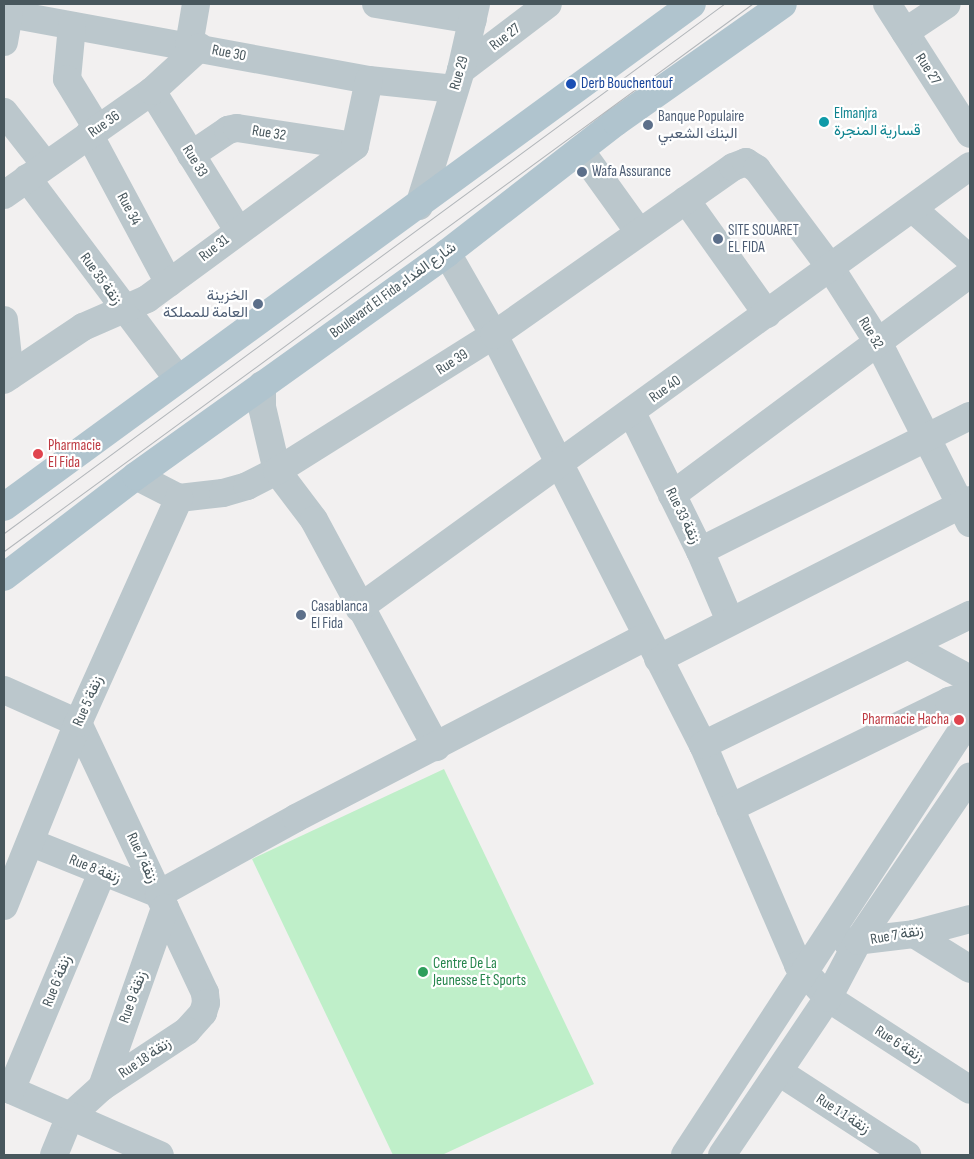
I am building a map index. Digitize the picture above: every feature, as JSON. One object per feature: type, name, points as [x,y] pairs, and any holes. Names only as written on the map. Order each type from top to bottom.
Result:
[{"type":"main road","name":"Boulevard El Fida شارع الفداء","points":[[4,577],[136,476],[447,252],[580,150],[783,4]]},
{"type":"main road","points":[[4,507],[480,161],[680,7]]},
{"type":"street","points":[[195,46],[196,4]]},
{"type":"street","points":[[376,4],[474,12]]},
{"type":"street","name":"Rue 27","points":[[458,80],[548,4]]},
{"type":"street","name":"Rue 27","points":[[887,4],[970,134]]},
{"type":"street","points":[[905,32],[947,4]]},
{"type":"street","name":"Rue 29","points":[[419,206],[437,140],[458,80],[474,12]]},
{"type":"street","points":[[4,42],[6,14]]},
{"type":"street","name":"Rue 30","points":[[6,14],[195,46],[369,80],[458,80]]},
{"type":"street","name":"Rue 34","points":[[72,26],[67,79],[169,283]]},
{"type":"street","name":"Rue 36","points":[[4,195],[36,170],[152,91],[195,46]]},
{"type":"street","points":[[355,146],[369,80]]},
{"type":"street","name":"Rue 33","points":[[152,91],[238,230]]},
{"type":"street","name":"Rue 35 زنقة","points":[[4,112],[36,170],[124,310],[178,379]]},
{"type":"street","name":"Rue 32","points":[[191,155],[228,130],[237,128],[355,146]]},
{"type":"street","points":[[437,140],[442,152],[449,158],[480,161]]},
{"type":"street","name":"Rue 31","points":[[7,378],[83,328],[124,310],[169,283],[238,230],[355,146]]},
{"type":"street","points":[[580,150],[640,232]]},
{"type":"street","name":"Rue 32","points":[[746,162],[757,168],[830,268],[879,344],[967,509]]},
{"type":"street","name":"Rue 39","points":[[179,498],[231,490],[277,471],[494,335],[733,167],[746,162]]},
{"type":"street","name":"Rue 40","points":[[359,608],[557,462],[632,414],[970,166]]},
{"type":"street","points":[[686,200],[767,314]]},
{"type":"street","points":[[913,209],[970,259]]},
{"type":"street","points":[[447,252],[494,335],[557,462],[703,745],[804,974]]},
{"type":"street","points":[[672,495],[879,344],[970,274]]},
{"type":"street","points":[[4,320],[7,378]]},
{"type":"street","points":[[262,385],[262,407],[277,471],[314,520],[359,608],[436,747]]},
{"type":"street","name":"Rue 33 زنقة","points":[[632,414],[700,551],[730,621]]},
{"type":"street","points":[[700,551],[970,416]]},
{"type":"street","points":[[136,476],[179,498]]},
{"type":"street","name":"Rue 5 زنقة","points":[[4,906],[32,843],[78,723],[179,498]]},
{"type":"street","points":[[162,901],[436,747],[652,648],[730,621],[967,509]]},
{"type":"street","points":[[703,745],[970,615]]},
{"type":"street","points":[[909,646],[970,679]]},
{"type":"street","points":[[4,690],[78,723]]},
{"type":"street","points":[[730,808],[949,700],[970,694]]},
{"type":"street","points":[[684,1155],[970,718]]},
{"type":"street","name":"Rue 7 زنقة","points":[[78,723],[205,992]]},
{"type":"street","points":[[722,1155],[828,998],[858,941],[970,776]]},
{"type":"street","name":"Rue 8 زنقة","points":[[32,843],[102,872],[162,901]]},
{"type":"street","name":"Rue 6 زنقة","points":[[7,1089],[102,872]]},
{"type":"street","name":"Rue 9 زنقة","points":[[102,1087],[162,901]]},
{"type":"street","name":"Rue 7 زنقة","points":[[823,943],[914,934],[970,918]]},
{"type":"street","points":[[914,934],[970,969]]},
{"type":"street","name":"Rue 6 زنقة","points":[[804,974],[828,998],[970,1090]]},
{"type":"street","name":"Rue 18 زنقة","points":[[70,1116],[102,1087],[196,1022],[206,1002],[205,992]]},
{"type":"street","name":"Rue 1 زنقة 1","points":[[779,1072],[907,1155]]},
{"type":"street","points":[[7,1089],[160,1155]]},
{"type":"street","points":[[54,1155],[70,1116]]},
{"type":"green space","name":"Centre De La Jeunesse Et Sports","points":[[444,769],[594,1084],[442,1155],[393,1155],[252,859]]},
{"type":"tram line","points":[[4,533],[724,4]]},
{"type":"tram line","points":[[4,551],[752,4]]},
{"type":"place","name":"Derb Bouchentouf","points":[[571,84]]},
{"type":"place","name":"Elmanjra قسارية المنجرة","points":[[824,122]]},
{"type":"place","name":"Banque Populaire البنك الشعبي","points":[[648,125]]},
{"type":"place","name":"Wafa Assurance","points":[[582,172]]},
{"type":"place","name":"SITE SOUARET EL FIDA","points":[[718,239]]},
{"type":"place","name":"الخزينة العامة للمملكة","points":[[258,304]]},
{"type":"place","name":"Pharmacie El Fida","points":[[38,454]]},
{"type":"place","name":"Casablanca El Fida","points":[[301,615]]},
{"type":"place","name":"Pharmacie Hacha","points":[[959,720]]},
{"type":"place","name":"Centre De La Jeunesse Et Sports","points":[[423,972]]}]
